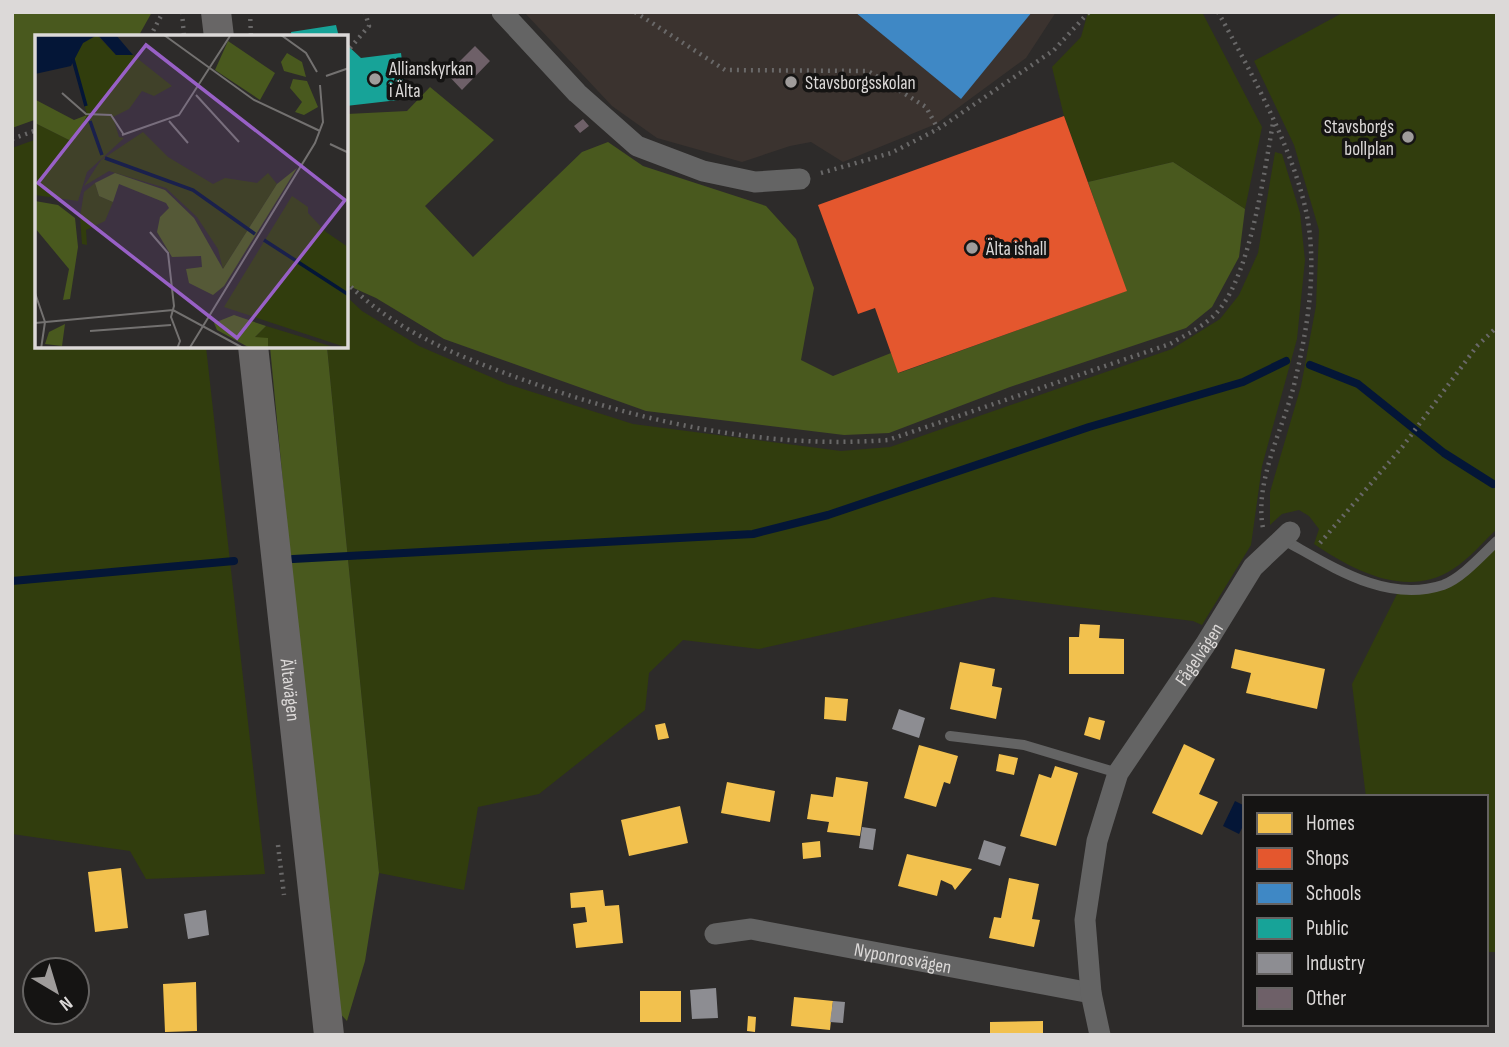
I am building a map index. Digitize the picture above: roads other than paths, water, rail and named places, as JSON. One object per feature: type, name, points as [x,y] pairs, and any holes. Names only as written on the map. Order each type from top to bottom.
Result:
[{"type":"main road","points":[[216,12],[219,35]]},
{"type":"main road","name":"Ältavägen","points":[[253,348],[329,1035]]},
{"type":"street","points":[[502,12],[577,93],[637,146],[703,171],[755,182],[800,179]]},
{"type":"street","name":"Fågelvägen","points":[[1100,1035],[1091,993],[1085,920],[1097,841],[1118,773],[1205,645],[1253,567],[1280,541]]},
{"type":"street","name":"Nyponrosvägen","points":[[715,934],[751,929],[1091,993]]},
{"type":"lane","points":[[1280,541],[1346,574],[1381,587],[1415,588],[1444,585],[1497,541]]},
{"type":"lane","points":[[950,736],[1024,745],[1118,773]]},
{"type":"water","points":[[1235,801],[1243,805],[1243,826],[1239,834],[1223,826]]},
{"type":"waterway","points":[[293,559],[753,534],[828,515],[1089,427],[1243,382],[1286,361]]},
{"type":"waterway","points":[[1310,365],[1358,384],[1444,453],[1493,484]]},
{"type":"waterway","points":[[12,581],[234,561]]},
{"type":"place","name":"Allianskyrkan i Älta","points":[[375,79]]},
{"type":"place","name":"Stavsborgsskolan","points":[[791,82]]},
{"type":"place","name":"Stavsborgs bollplan","points":[[1408,137]]},
{"type":"place","name":"Älta ishall","points":[[972,248]]}]
